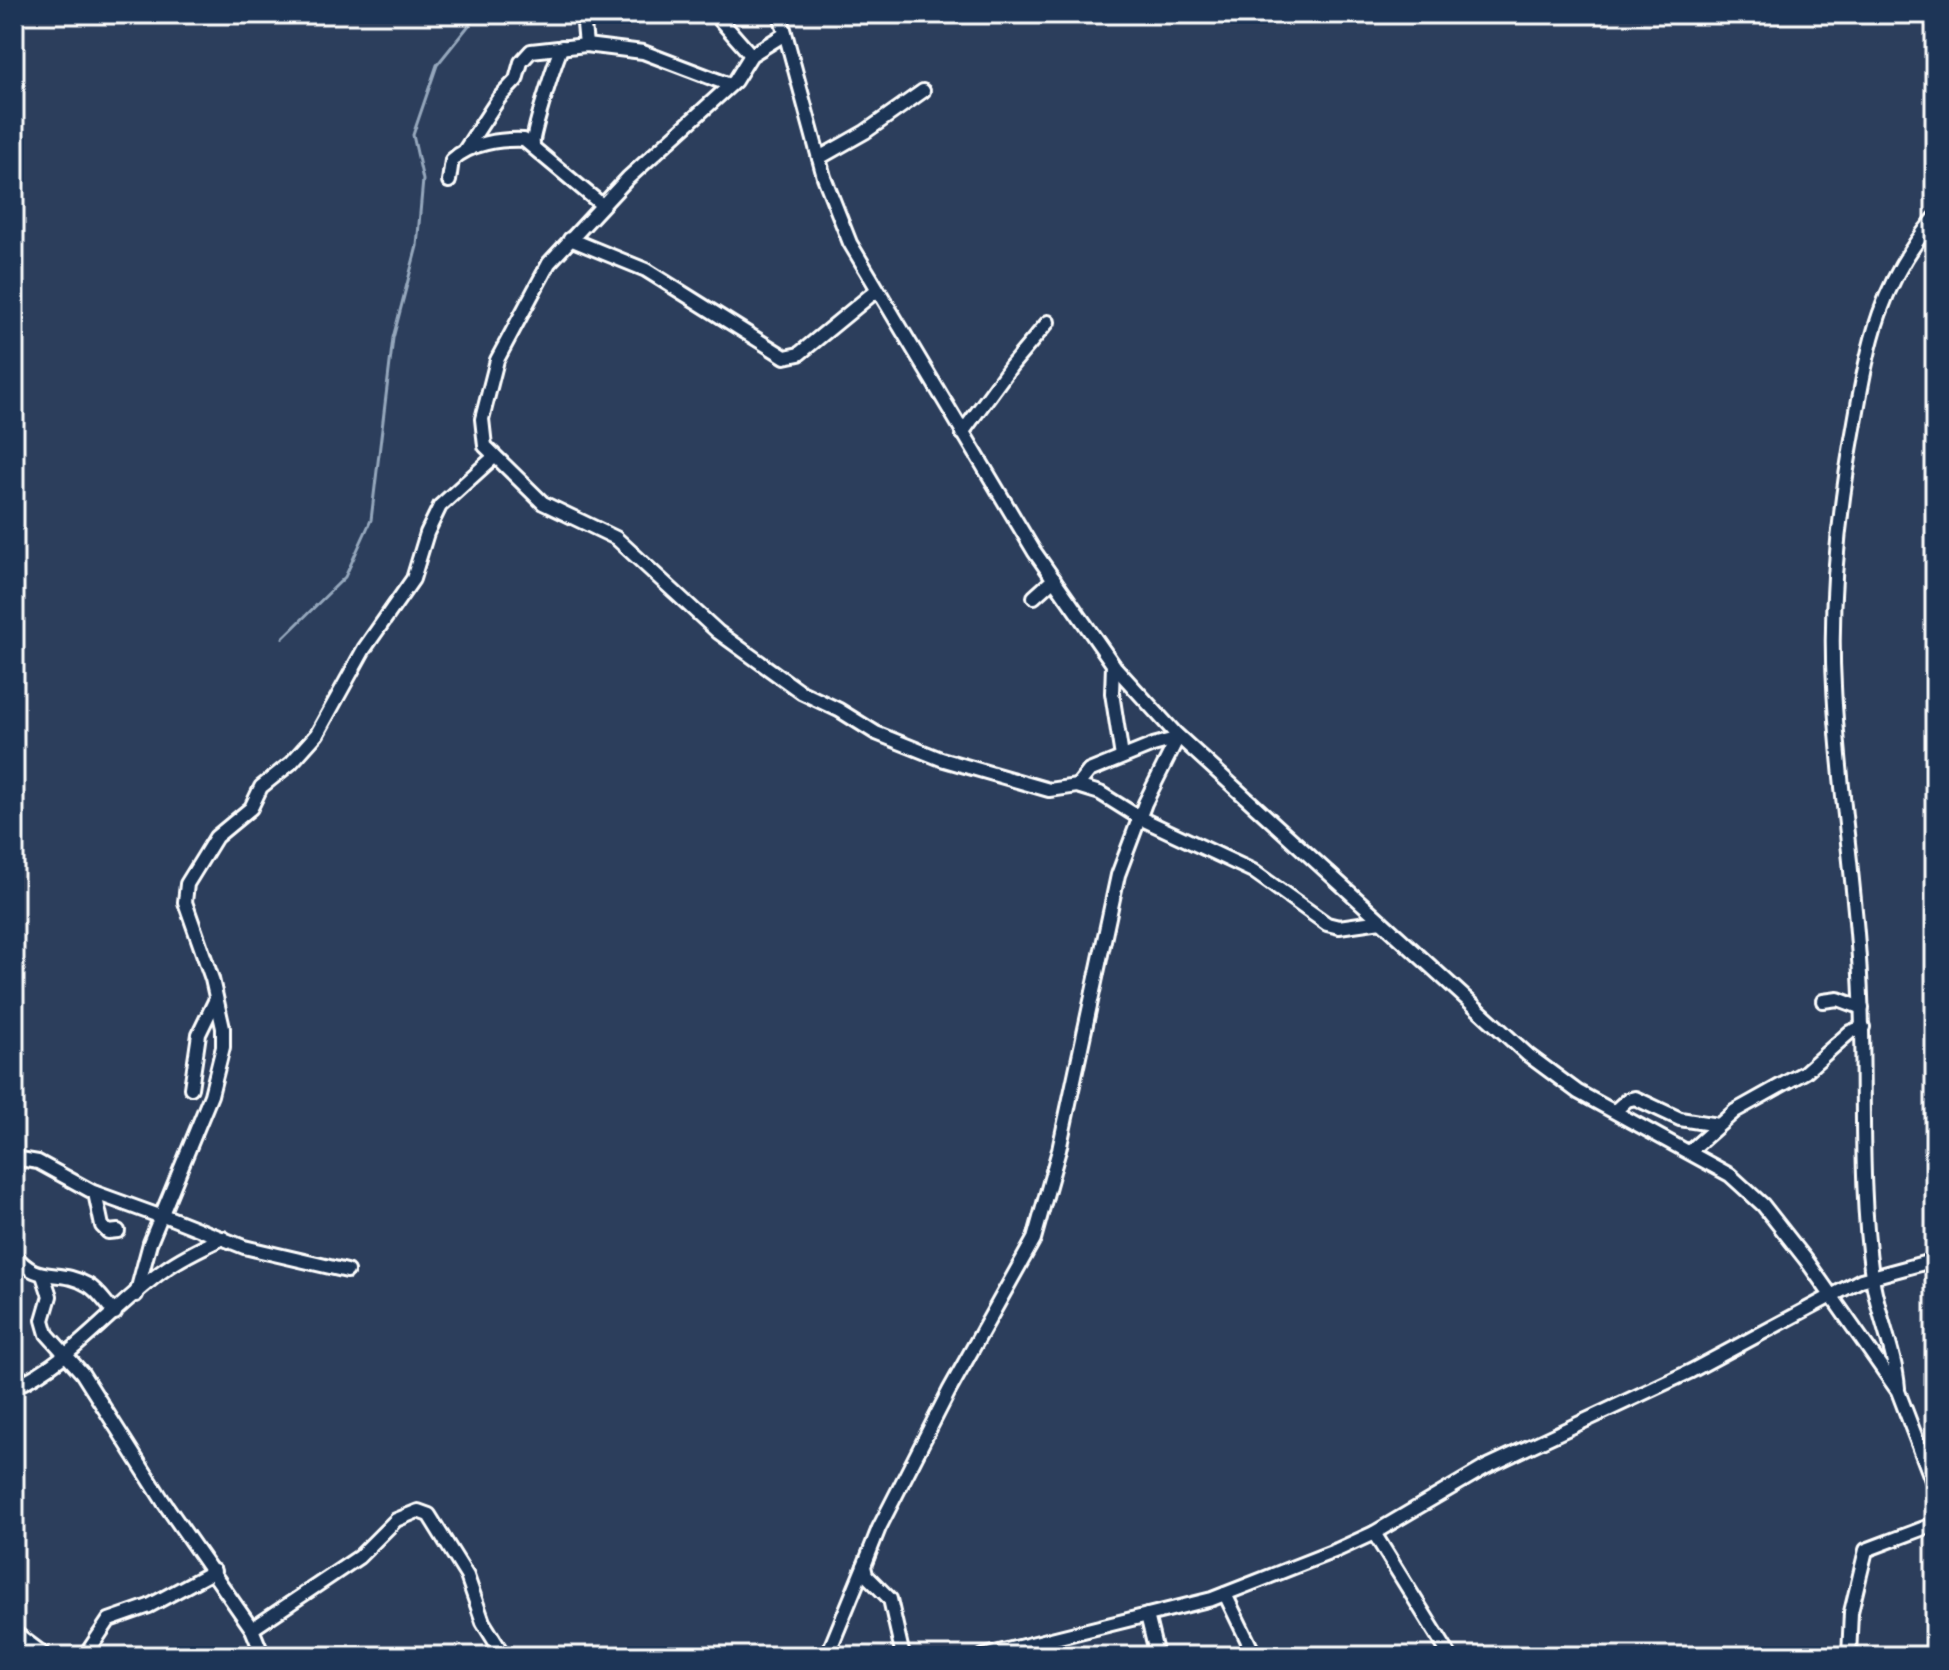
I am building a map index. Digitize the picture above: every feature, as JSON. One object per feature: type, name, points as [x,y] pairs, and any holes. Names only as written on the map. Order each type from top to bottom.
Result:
[{"type":"street","points":[[583,14],[586,45]]},
{"type":"street","points":[[715,14],[751,55]]},
{"type":"street","points":[[780,14],[819,158],[850,243],[962,433],[1054,579],[1113,665],[1178,739],[1528,1055],[1561,1082],[1690,1151],[1746,1187],[1782,1227],[1898,1391]]},
{"type":"street","points":[[785,34],[751,55],[730,85],[678,129],[602,205],[570,239],[536,283],[497,360],[481,437],[494,457],[543,503],[616,538],[718,632],[801,692],[839,710],[876,733],[941,759],[1049,790],[1077,786],[1100,793],[1140,818],[1253,871],[1327,924],[1339,927],[1381,921]]},
{"type":"street","points":[[449,181],[452,160],[465,150],[499,98],[516,80],[525,56],[531,51],[586,45],[643,52],[730,85]]},
{"type":"street","points":[[533,144],[531,136],[542,114],[554,63],[562,47]]},
{"type":"street","points":[[819,158],[865,132],[923,91]]},
{"type":"street","points":[[465,150],[495,142],[524,140],[533,144],[602,205]]},
{"type":"street","points":[[1935,218],[1892,276],[1876,321],[1850,449],[1836,556],[1834,685],[1862,1008],[1861,1136],[1872,1276],[1898,1391],[1935,1488]]},
{"type":"street","points":[[570,239],[646,270],[785,357],[799,354],[877,290]]},
{"type":"street","points":[[962,433],[1048,322]]},
{"type":"street","points":[[136,1295],[140,1272],[219,1070],[223,1028],[202,942],[185,902],[187,884],[216,837],[251,808],[261,787],[291,763],[317,734],[364,649],[413,579],[427,533],[440,506],[494,457]]},
{"type":"street","points":[[1034,597],[1054,579]]},
{"type":"street","points":[[1113,665],[1112,693],[1122,757]]},
{"type":"street","points":[[1077,786],[1089,771],[1153,745],[1178,739]]},
{"type":"street","points":[[827,1656],[879,1528],[949,1391],[1034,1239],[1059,1150],[1112,897],[1140,818],[1178,739]]},
{"type":"street","points":[[1823,1001],[1838,999],[1862,1008]]},
{"type":"street","points":[[191,1088],[199,1034],[215,1001]]},
{"type":"street","points":[[1690,1151],[1735,1111],[1805,1072],[1835,1043],[1863,1027]]},
{"type":"street","points":[[1615,1111],[1627,1100],[1635,1098],[1677,1118],[1718,1125]]},
{"type":"street","points":[[14,1158],[38,1162],[95,1193],[284,1259],[347,1271]]},
{"type":"street","points":[[95,1193],[102,1226],[108,1232],[118,1231]]},
{"type":"street","points":[[14,1387],[65,1354],[162,1271],[223,1238]]},
{"type":"street","points":[[14,1254],[28,1271],[61,1275],[88,1285],[115,1313]]},
{"type":"street","points":[[983,1656],[1225,1594],[1374,1533],[1486,1467],[1691,1371],[1872,1276],[1935,1260]]},
{"type":"street","points":[[43,1275],[50,1296],[43,1328],[82,1373],[163,1501],[252,1629],[263,1656]]},
{"type":"street","points":[[252,1629],[350,1564],[396,1520],[418,1511],[429,1515],[459,1563],[483,1622],[504,1656]]},
{"type":"street","points":[[1849,1656],[1851,1612],[1866,1550],[1935,1524]]},
{"type":"street","points":[[1374,1533],[1450,1656]]},
{"type":"street","points":[[864,1566],[866,1575],[890,1599],[903,1656]]},
{"type":"street","points":[[85,1656],[109,1620],[149,1606],[214,1571]]},
{"type":"street","points":[[1225,1594],[1255,1656]]},
{"type":"street","points":[[1147,1615],[1157,1656]]},
{"type":"street","points":[[14,1632],[46,1656]]},
{"type":"waterway","points":[[283,638],[345,577],[371,520],[393,338],[417,246],[423,180],[413,135],[437,65],[478,14]]}]
